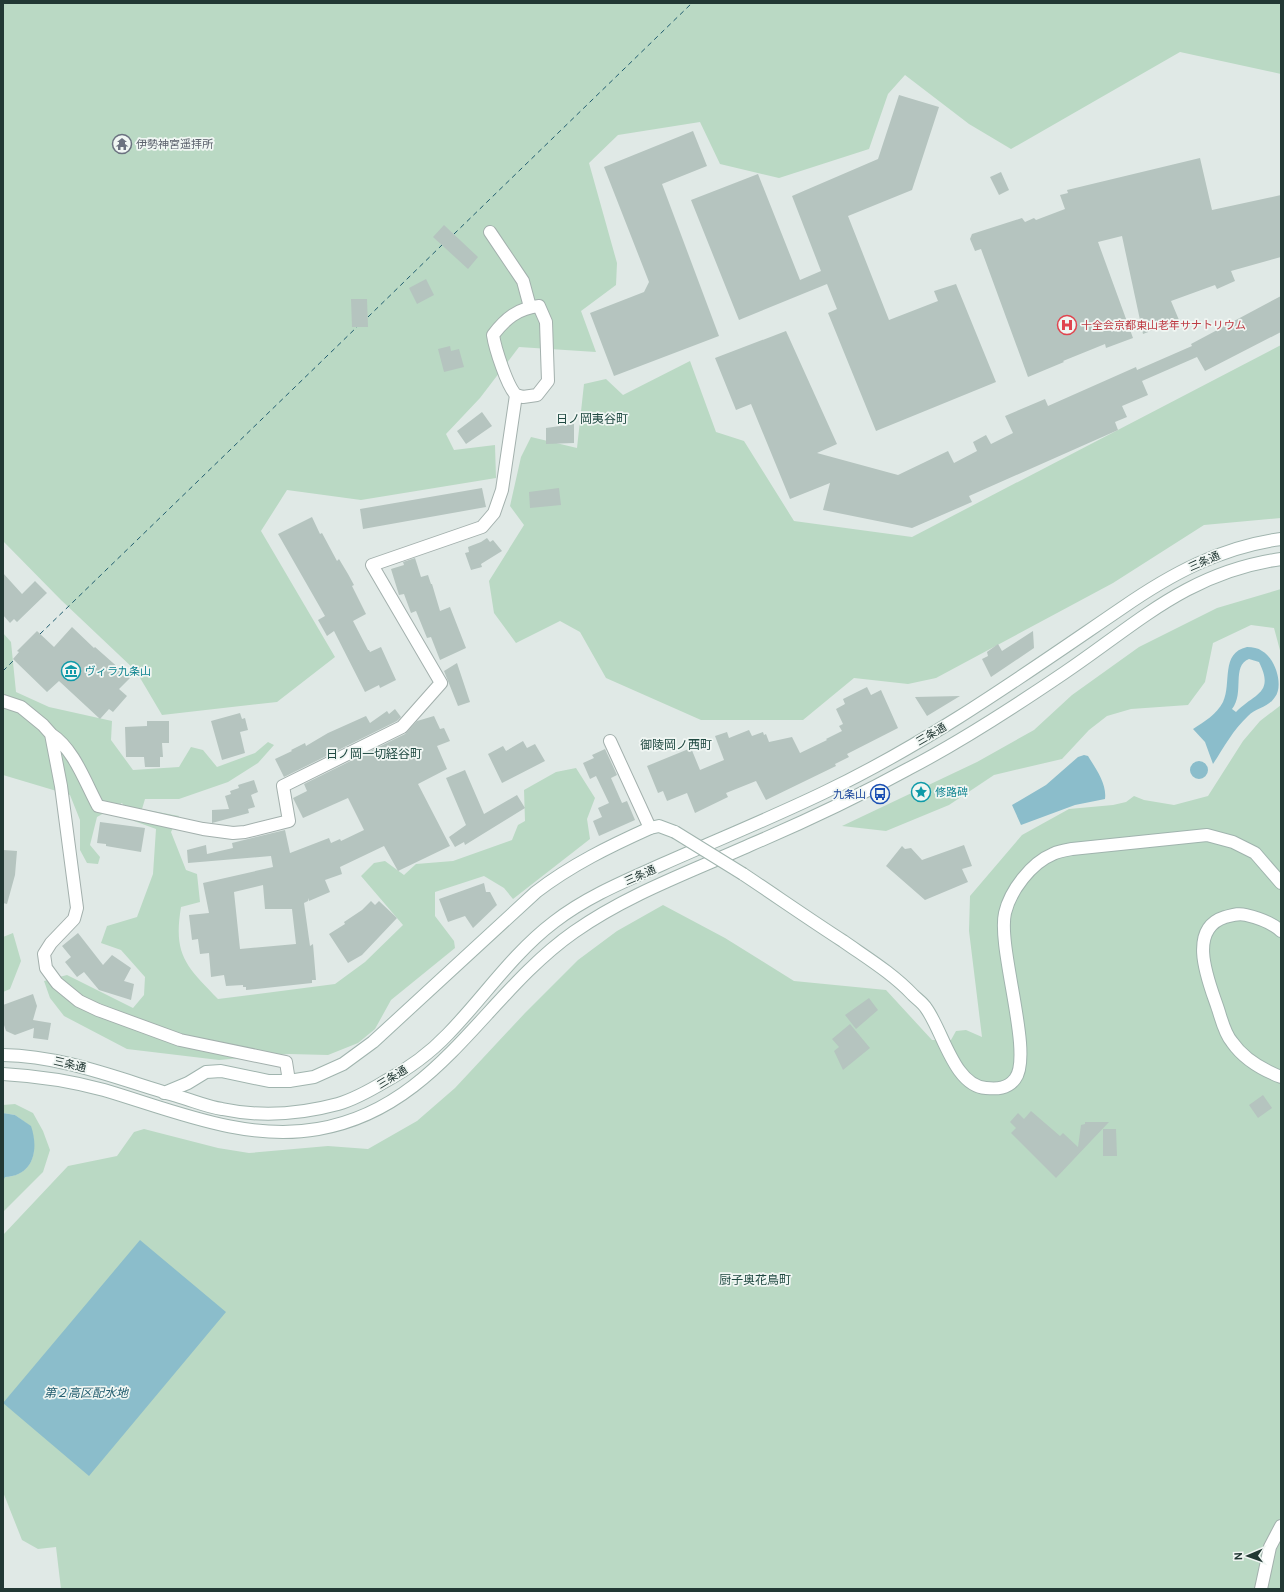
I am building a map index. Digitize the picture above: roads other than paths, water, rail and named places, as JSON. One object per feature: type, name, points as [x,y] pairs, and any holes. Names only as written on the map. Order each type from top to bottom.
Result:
[{"type":"street","points":[[490,232],[523,281],[530,307]]},
{"type":"street","points":[[539,306],[546,322],[548,381],[537,395],[523,397],[516,395],[510,390],[504,368],[495,349],[493,335],[503,321],[525,308],[539,306]]},
{"type":"street","points":[[3,701],[21,707],[43,725],[50,734],[60,740],[72,757],[98,806],[203,829],[233,833],[245,832],[289,820],[283,786],[402,727],[441,683],[372,564],[482,527],[494,513],[502,490],[516,395]]},
{"type":"street","name":"三条通","points":[[3,1055],[62,1061],[222,1109],[260,1113],[302,1112],[356,1098],[418,1061],[448,1034],[503,969],[527,946],[554,922],[587,900],[622,882],[796,806],[885,761],[1022,678],[1150,588],[1200,561],[1237,548],[1281,539]]},
{"type":"street","name":"三条通","points":[[3,1074],[37,1076],[76,1084],[209,1121],[249,1130],[280,1133],[317,1129],[348,1122],[370,1114],[400,1096],[452,1054],[542,956],[573,932],[614,906],[697,867],[806,821],[912,767],[961,739],[1059,677],[1177,593],[1223,572],[1250,564],[1281,559]]},
{"type":"street","points":[[50,734],[61,786],[76,908],[74,919],[51,943],[44,954],[46,968],[57,983],[79,1001],[98,1010],[139,1023],[180,1040],[286,1062],[289,1081]]},
{"type":"street","points":[[610,741],[650,828]]},
{"type":"street","points":[[141,1102],[188,1084],[206,1072],[221,1071],[269,1081],[289,1081],[314,1077],[343,1064],[373,1042],[536,892],[560,874],[592,855],[650,828],[659,826],[675,832],[743,874],[894,976],[926,1008],[958,1069],[970,1083],[983,1088],[994,1089],[1005,1087],[1016,1078],[1019,1067],[1020,1047],[1005,934],[1004,914],[1011,896],[1024,877],[1042,860],[1053,854],[1072,849],[1207,835],[1233,842],[1255,853],[1281,883]]},
{"type":"street","points":[[1281,931],[1262,919],[1239,913],[1221,919],[1208,930],[1203,949],[1206,975],[1231,1042],[1248,1059],[1281,1077]]},
{"type":"street","points":[[1261,1589],[1270,1547],[1281,1526]]},
{"type":"water","points":[[1247,647],[1253,647],[1267,654],[1277,672],[1279,686],[1278,692],[1269,703],[1251,713],[1243,721],[1213,764],[1205,742],[1193,729],[1214,714],[1223,702],[1226,694],[1230,662],[1233,655],[1239,650]],"holes":[[[1249,659],[1259,662],[1265,681],[1264,687],[1236,712],[1232,709],[1236,703],[1238,695],[1239,674],[1241,668]]]},
{"type":"water","points":[[1084,755],[1088,756],[1103,782],[1105,799],[1075,805],[1021,825],[1012,805],[1046,785],[1078,757]]},
{"type":"water","points":[[1195,761],[1203,761],[1208,766],[1206,777],[1203,779],[1195,779],[1190,774],[1190,766]]},
{"type":"water","points":[[3,1113],[15,1115],[31,1126],[34,1152],[32,1160],[22,1172],[5,1177],[3,1181]]},
{"type":"water","name":"第２高区配水地","points":[[140,1240],[226,1312],[89,1476],[3,1403]]},
{"type":"place","name":"伊勢神宮遥拝所","points":[[122,144]]},
{"type":"place","name":"十全会京都東山老年サナトリウム","points":[[1067,325]]},
{"type":"place","name":"ヴィラ九条山","points":[[71,671]]},
{"type":"place","name":"修路碑","points":[[921,792]]},
{"type":"place","name":"九条山","points":[[880,794]]},
{"type":"district","name":"日ノ岡夷谷町","points":[[592,418]]},
{"type":"district","name":"御陵岡ノ西町","points":[[676,744]]},
{"type":"district","name":"日ノ岡一切経谷町","points":[[374,753]]},
{"type":"district","name":"厨子奥花鳥町","points":[[755,1279]]}]
